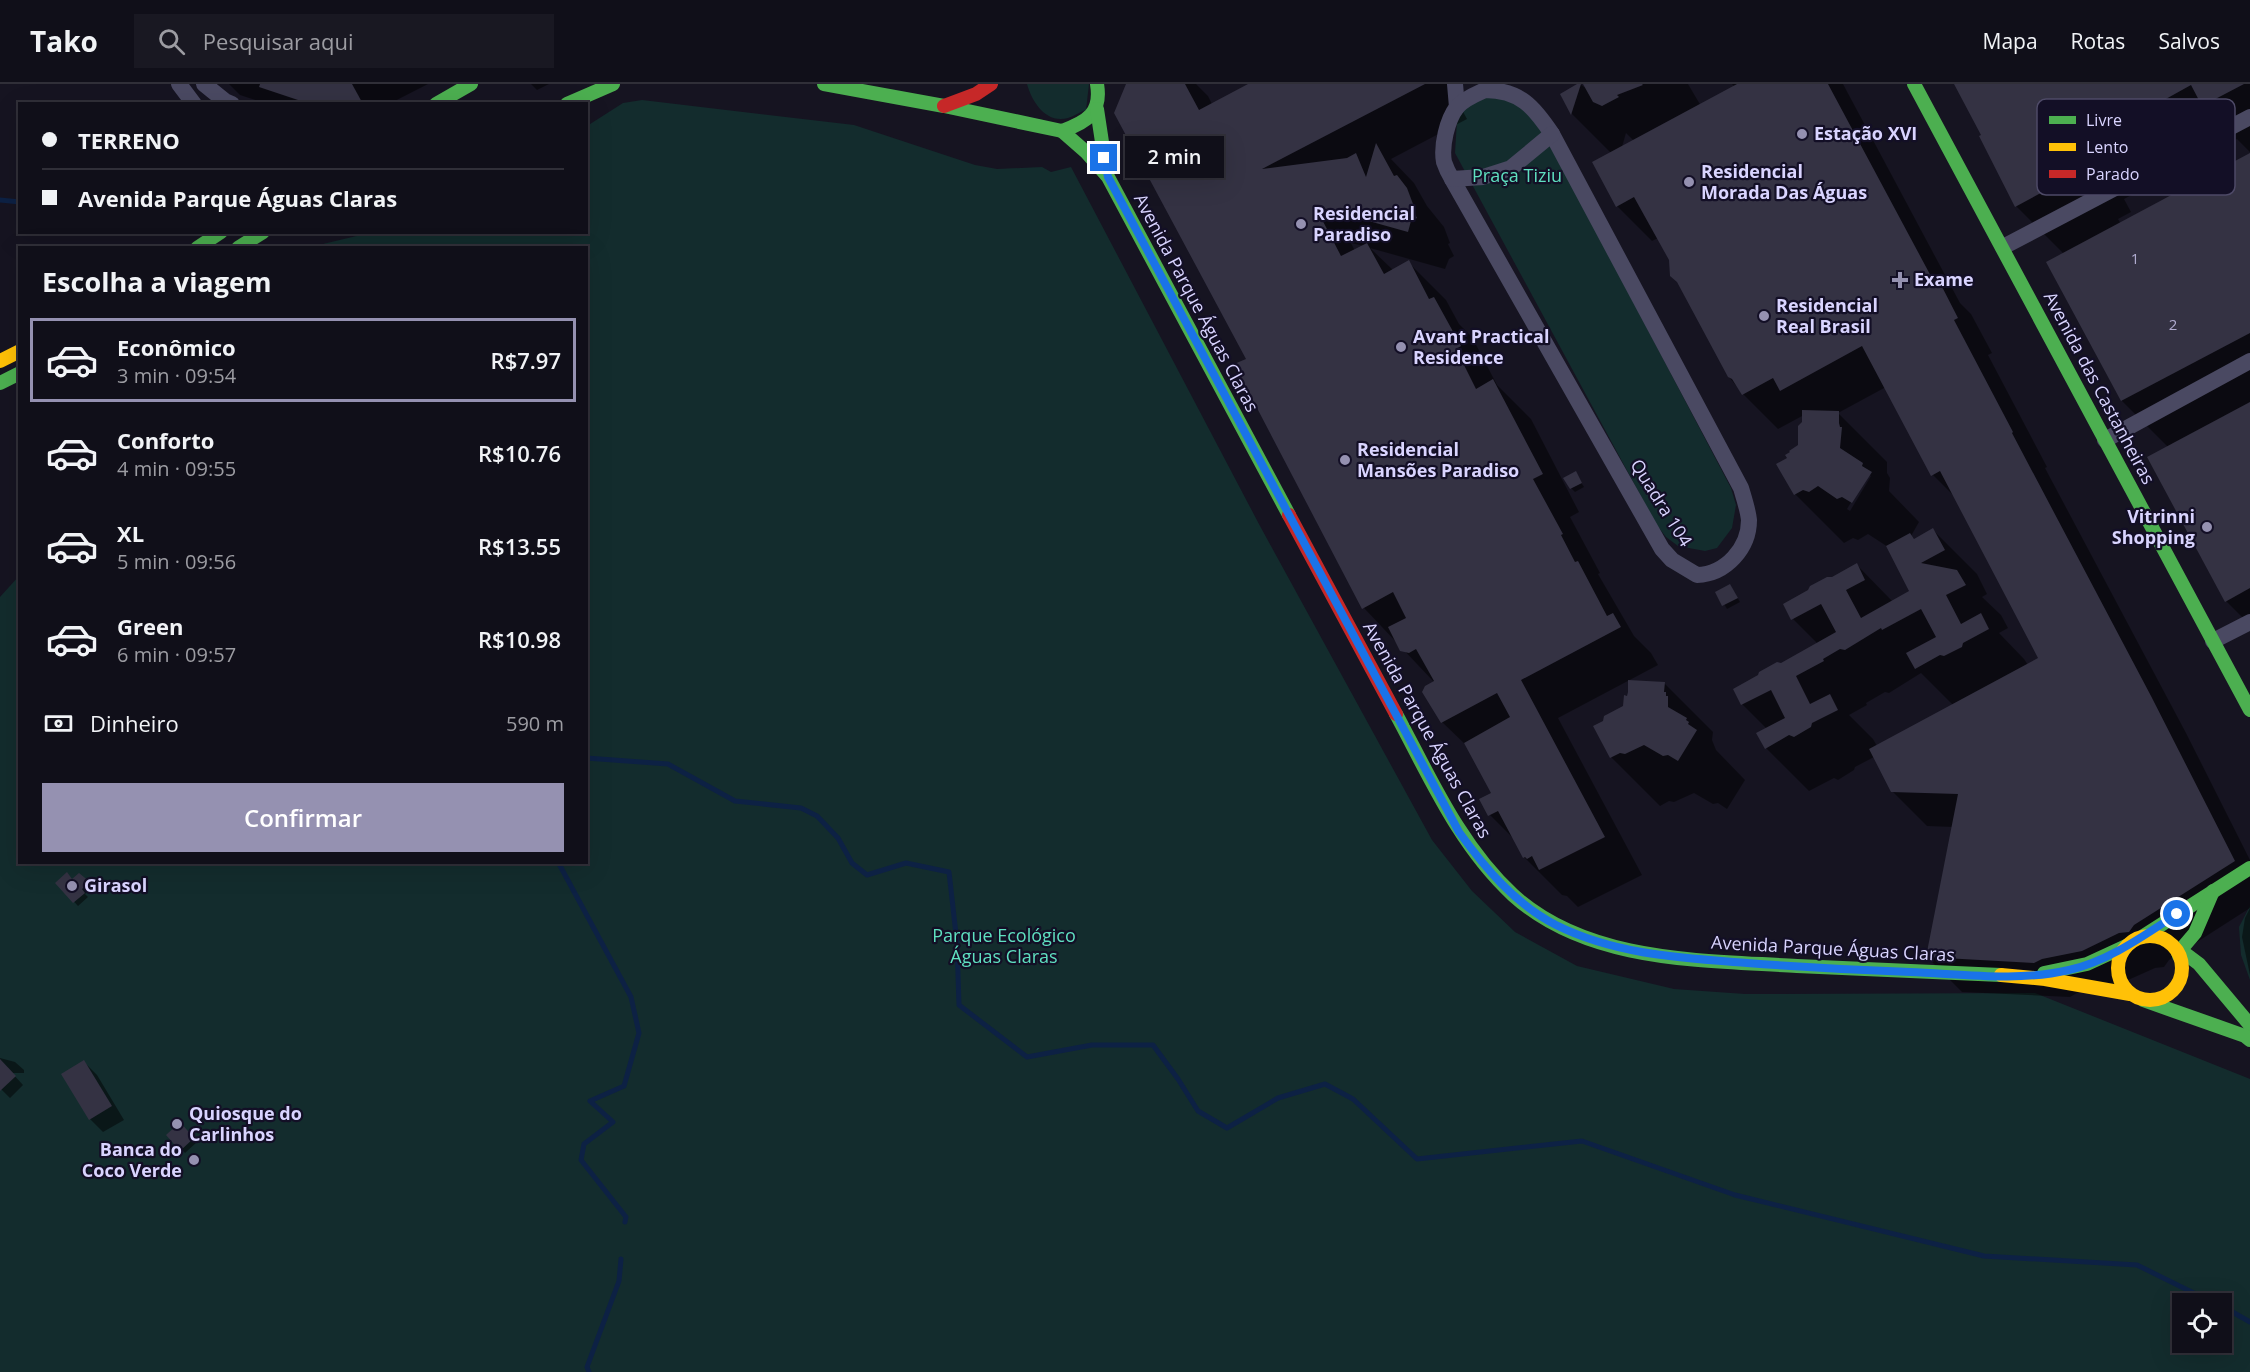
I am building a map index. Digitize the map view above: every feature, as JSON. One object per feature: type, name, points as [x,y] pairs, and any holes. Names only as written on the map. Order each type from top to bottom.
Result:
[{"type":"street","points":[[179,84],[192,102]]},
{"type":"street","points":[[204,84],[228,102]]},
{"type":"street","points":[[440,102],[471,84]]},
{"type":"street","points":[[564,102],[591,84]]},
{"type":"street","points":[[572,102],[613,84]]},
{"type":"street","points":[[824,84],[1062,130],[1076,126],[1097,109]]},
{"type":"street","points":[[944,106],[976,94],[991,84]]},
{"type":"street","name":"Quadra 104","points":[[1455,84],[1457,107]]},
{"type":"street","name":"Avenida das Castanheiras","points":[[1914,84],[2250,711]]},
{"type":"street","name":"Avenida Parque Águas Claras","points":[[1099,86],[1097,109],[1108,177]]},
{"type":"street","name":"Quadra 104","points":[[1481,87],[1524,99],[1536,110],[1552,134],[1741,488],[1749,517],[1748,537],[1735,558],[1726,566],[1697,575],[1672,560],[1662,549],[1452,179],[1444,162],[1443,148],[1448,124],[1457,107],[1481,87]]},
{"type":"street","points":[[2235,125],[2250,117]]},
{"type":"street","name":"Avenida Parque Águas Claras","points":[[1062,130],[1108,177],[1459,832],[1482,862],[1514,896],[1535,914],[1558,926],[1606,944],[1664,957],[1842,969],[2021,976],[2130,994]]},
{"type":"street","points":[[1452,179],[1483,177],[1511,168],[1552,134]]},
{"type":"street","points":[[2002,248],[2102,195]]},
{"type":"street","points":[[200,246],[218,234]]},
{"type":"street","points":[[241,246],[259,234]]},
{"type":"street","points":[[0,360],[18,352]]},
{"type":"street","points":[[2105,440],[2250,361]]},
{"type":"street","points":[[0,383],[18,374]]},
{"type":"street","points":[[2214,641],[2250,622]]},
{"type":"street","points":[[2250,868],[2126,946],[2120,955],[2118,966],[2118,976],[2130,994],[2245,1036],[2250,1040]]},
{"type":"street","points":[[2178,954],[2189,944],[2204,916],[2213,891]]},
{"type":"street","points":[[2142,937],[2150,936],[2166,941],[2178,954],[2181,965],[2181,975],[2171,993],[2153,1001],[2143,1000]]},
{"type":"street","name":"Avenida Parque Águas Claras","points":[[2021,976],[2066,971],[2093,964],[2126,946]]},
{"type":"street","points":[[2178,954],[2187,955],[2199,964],[2250,1024]]},
{"type":"green space","points":[[1027,84],[1089,84],[1086,110],[1068,118],[1053,118],[1036,104]]},
{"type":"green space","name":"Praça Tiziu","points":[[1497,93],[1520,100],[1544,132],[1731,488],[1736,505],[1732,528],[1717,548],[1705,551],[1678,546],[1666,537],[1656,524],[1455,153],[1457,121],[1471,99]]},
{"type":"green space","name":"Parque Ecológico Águas Claras","points":[[642,100],[854,125],[975,165],[997,169],[1042,167],[1051,172],[1071,167],[1260,526],[1432,840],[1472,891],[1515,932],[1577,966],[1674,989],[1745,994],[2035,993],[2250,1079],[2250,1372],[0,1372],[0,597],[18,577],[18,864],[588,864],[588,246],[280,246],[323,244],[365,234],[588,234],[588,125],[623,103]]},
{"type":"green space","points":[[2250,906],[2250,980],[2241,955],[2239,927]]},
{"type":"building","points":[[260,84],[352,84],[362,102],[304,102],[259,87]]},
{"type":"building","points":[[1126,84],[1185,84],[1199,110],[1248,84],[1425,84],[1262,169],[1347,158],[1356,153],[1366,177],[1376,143],[1394,176],[1397,175],[1407,188],[1413,204],[1411,206],[1417,218],[1411,221],[1408,232],[1315,206],[1341,256],[1367,243],[1384,274],[1409,260],[1429,299],[1434,297],[1461,346],[1456,349],[1476,389],[1493,379],[1543,474],[1533,479],[1563,534],[1561,535],[1575,562],[1578,561],[1607,616],[1613,613],[1621,627],[1521,680],[1605,837],[1539,870],[1532,856],[1527,859],[1523,858],[1498,811],[1488,816],[1479,799],[1491,793],[1464,743],[1510,717],[1497,693],[1441,723],[1422,692],[1425,686],[1434,681],[1416,649],[1409,653],[1400,651],[1388,627],[1406,618],[1393,592],[1362,609],[1234,364],[1246,359],[1114,113]]},
{"type":"building","points":[[1581,84],[1571,115],[1560,94]]},
{"type":"building","points":[[1583,84],[1643,85],[1617,95],[1619,97],[1602,106],[1593,102]]},
{"type":"building","points":[[1737,84],[1828,84],[1933,280],[1937,277],[1958,318],[1954,320],[2235,861],[2134,925],[2129,932],[2119,933],[2082,951],[2042,959],[2034,963],[1926,957],[1958,794],[1891,792],[1869,749],[2038,658],[1940,471],[1931,476],[1862,346],[1780,391],[1773,378],[1742,395],[1732,379],[1728,377],[1677,282],[1670,276],[1669,260],[1634,197],[1616,207],[1592,162]]},
{"type":"building","points":[[1954,84],[2244,84],[2215,99],[2198,99],[2191,85],[2166,99],[2037,99],[2037,195],[2015,207],[1979,136],[1981,135]]},
{"type":"building","points":[[2250,153],[2250,333],[2121,401],[2046,262],[2171,195],[2235,195],[2235,161]]},
{"type":"building","points":[[2250,402],[2250,588],[2225,602],[2147,457]]},
{"type":"building","points":[[1802,410],[1839,411],[1839,423],[1842,427],[1840,448],[1872,472],[1852,503],[1842,497],[1837,499],[1818,486],[1809,492],[1803,490],[1794,495],[1776,464],[1787,458],[1785,455],[1798,445],[1798,426],[1802,422]]},
{"type":"building","points":[[1576,471],[1582,483],[1570,489],[1563,478]]},
{"type":"building","points":[[1933,528],[1945,550],[1921,563],[1957,570],[1966,585],[1946,595],[1961,624],[1981,613],[1989,629],[1963,643],[1962,647],[1944,656],[1940,655],[1915,669],[1906,653],[1936,637],[1921,609],[1882,630],[1881,628],[1845,650],[1840,649],[1823,659],[1824,661],[1796,676],[1810,704],[1830,694],[1838,710],[1812,723],[1811,727],[1794,737],[1789,735],[1765,749],[1756,733],[1785,718],[1771,690],[1741,705],[1733,689],[1777,662],[1781,663],[1836,632],[1821,604],[1791,620],[1783,604],[1808,590],[1810,586],[1857,563],[1865,580],[1846,590],[1861,618],[1909,591],[1886,546],[1910,533],[1914,539]]},
{"type":"building","points":[[1730,584],[1738,598],[1722,606],[1715,592]]},
{"type":"building","points":[[1628,680],[1665,682],[1664,692],[1668,696],[1668,707],[1687,718],[1688,724],[1697,730],[1678,761],[1668,755],[1663,756],[1644,745],[1610,758],[1593,726],[1603,721],[1604,716],[1623,706],[1624,695],[1627,696],[1628,692]]},
{"type":"building","name":"Girasol","points":[[67,872],[72,879],[79,873],[90,882],[82,889],[85,893],[73,903],[55,883]]},
{"type":"building","points":[[0,1059],[16,1076],[0,1091]]},
{"type":"building","points":[[84,1060],[112,1106],[89,1120],[61,1074]]},
{"type":"building","points":[[180,1122],[194,1138],[180,1151],[166,1135]]},
{"type":"waterway","points":[[0,200],[18,202]]},
{"type":"waterway","points":[[588,758],[668,764],[735,801],[801,808],[817,816],[838,838],[852,863],[867,875],[906,863],[949,872],[957,943],[959,1005],[1027,1057],[1092,1045],[1153,1045],[1198,1111],[1227,1128],[1278,1098],[1325,1084],[1353,1099],[1417,1159],[1582,1141],[1735,1195],[1984,1256],[2137,1265],[2194,1293]]},
{"type":"waterway","points":[[559,864],[631,997],[639,1033],[624,1086],[590,1101],[613,1122],[584,1144],[581,1160],[626,1217],[625,1222]]},
{"type":"waterway","points":[[589,1372],[587,1367],[619,1281],[621,1259]]},
{"type":"waterway","points":[[2232,1312],[2250,1322]]},
{"type":"traffic: fast","points":[[440,102],[471,84]]},
{"type":"traffic: fast","points":[[572,102],[613,84]]},
{"type":"traffic: fast","points":[[824,84],[1062,131],[1079,124],[1091,115],[1097,102],[1097,84]]},
{"type":"traffic: fast","points":[[1914,84],[2250,710]]},
{"type":"traffic: fast","points":[[1097,109],[1107,175]]},
{"type":"traffic: fast","points":[[1062,131],[1086,152],[1108,177],[1289,515]]},
{"type":"traffic: fast","points":[[200,246],[218,234]]},
{"type":"traffic: fast","points":[[241,246],[260,234]]},
{"type":"traffic: fast","points":[[0,383],[18,374]]},
{"type":"traffic: fast","points":[[1396,714],[1447,809],[1461,832],[1494,875],[1513,895],[1543,917],[1576,934],[1611,946],[1685,959],[2001,975]]},
{"type":"traffic: fast","points":[[2142,937],[2250,868]]},
{"type":"traffic: fast","points":[[2178,953],[2195,933],[2213,891]]},
{"type":"traffic: fast","points":[[2044,973],[2087,964],[2126,946]]},
{"type":"traffic: fast","points":[[2179,956],[2187,955],[2199,964],[2250,1025]]},
{"type":"traffic: fast","points":[[2143,1000],[2245,1036],[2250,1040]]},
{"type":"traffic: slow","points":[[0,361],[18,352]]},
{"type":"traffic: slow","points":[[2150,936],[2173,945],[2182,968],[2173,991],[2150,1000],[2127,991],[2118,968],[2127,945],[2150,936]]},
{"type":"traffic: slow","points":[[2001,975],[2045,979],[2130,994]]},
{"type":"traffic: jam","points":[[944,106],[976,94],[991,84]]},
{"type":"traffic: jam","points":[[1289,515],[1396,714]]},
{"type":"place","name":"Estação XVI","points":[[1802,134]]},
{"type":"place","name":"Residencial Morada Das Águas","points":[[1689,182]]},
{"type":"place","name":"Residencial Paradiso","points":[[1301,224]]},
{"type":"place","name":"Exame","points":[[1900,280]]},
{"type":"place","name":"Residencial Real Brasil","points":[[1764,316]]},
{"type":"place","name":"Avant Practical Residence","points":[[1401,347]]},
{"type":"place","name":"Residencial Mansões Paradiso","points":[[1345,460]]},
{"type":"place","name":"Vitrinni Shopping","points":[[2207,527]]},
{"type":"place","name":"Girasol","points":[[72,886]]},
{"type":"place","name":"Quiosque do Carlinhos","points":[[177,1124]]},
{"type":"place","name":"Banca do Coco Verde","points":[[194,1160]]},
{"type":"route","points":[[1104,158],[1108,177],[1459,832],[1494,876],[1535,914],[1558,926],[1606,944],[1664,957],[1842,969],[2021,976],[2066,971],[2093,964],[2142,937],[2177,914]]}]
